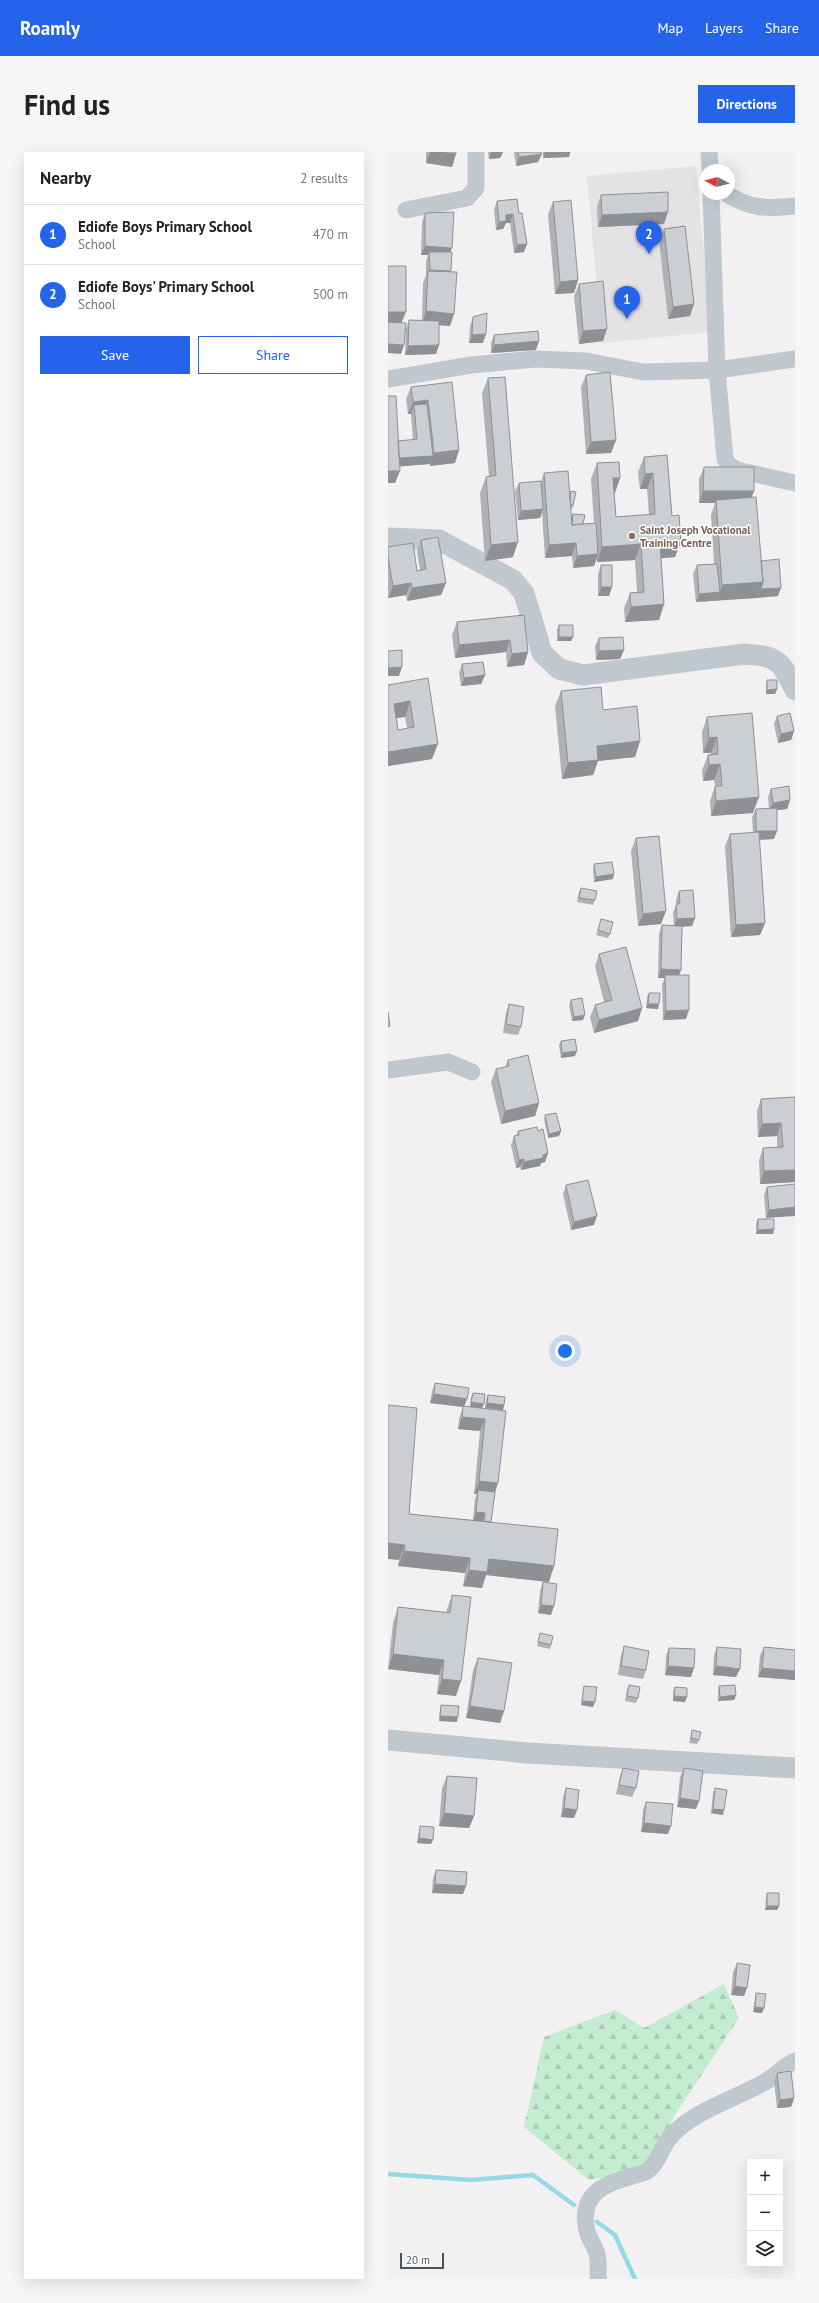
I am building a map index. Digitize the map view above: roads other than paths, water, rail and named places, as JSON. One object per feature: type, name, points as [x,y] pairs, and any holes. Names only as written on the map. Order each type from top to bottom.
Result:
[{"type":"street","points":[[406,210],[467,198],[473,194],[476,188],[476,152]]},
{"type":"street","points":[[709,152],[710,164]]},
{"type":"street","points":[[711,200],[718,370],[725,459],[729,466],[737,470],[795,483]]},
{"type":"street","points":[[735,200],[767,209],[795,206]]},
{"type":"street","points":[[388,380],[471,365],[535,359],[586,361],[643,372],[718,370],[795,359]]},
{"type":"street","points":[[388,538],[439,540],[513,580],[524,592],[542,653],[559,669],[583,675],[744,654],[768,655],[786,670],[795,690]]},
{"type":"street","points":[[388,1070],[448,1062],[472,1072]]},
{"type":"street","points":[[388,1740],[528,1753],[795,1768]]},
{"type":"street","points":[[598,2279],[597,2255],[587,2232],[586,2213],[594,2193],[602,2187],[646,2172],[652,2168],[670,2137],[702,2112],[764,2082],[785,2066],[795,2061]]},
{"type":"waterway","points":[[388,2174],[471,2180],[533,2175],[574,2205]]},
{"type":"waterway","points":[[597,2222],[615,2235],[635,2279]]},
{"type":"place","name":"Ediofe Boys' Primary School","points":[[649,254]]},
{"type":"place","name":"Ediofe Boys Primary School","points":[[627,319]]},
{"type":"place","name":"Saint Joseph Vocational Training Centre","points":[[632,536]]}]
